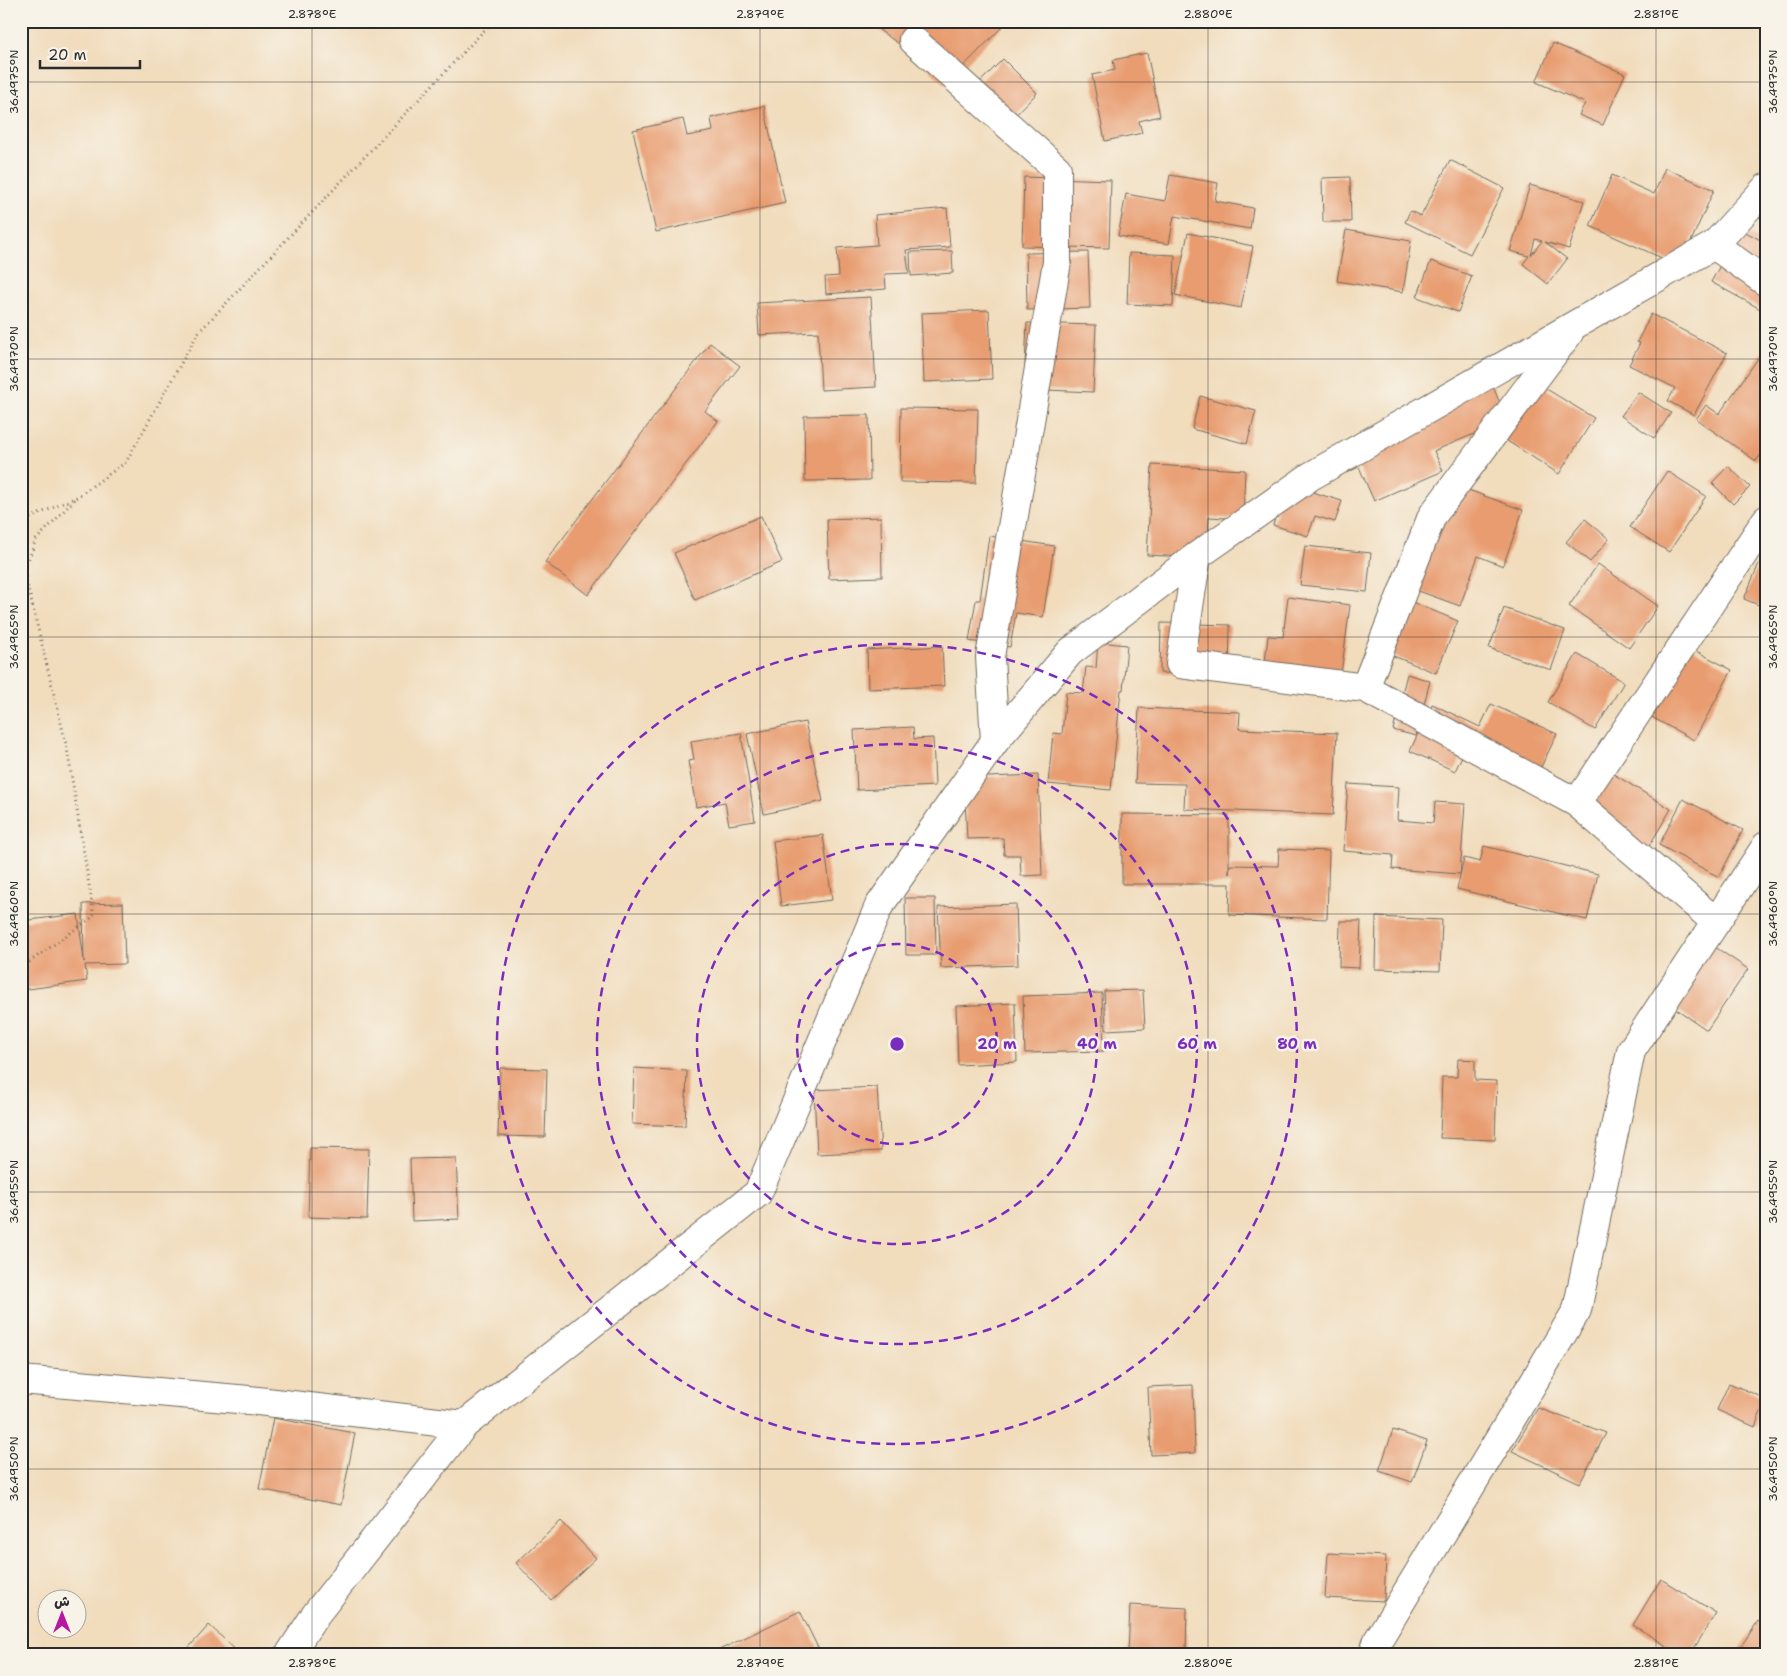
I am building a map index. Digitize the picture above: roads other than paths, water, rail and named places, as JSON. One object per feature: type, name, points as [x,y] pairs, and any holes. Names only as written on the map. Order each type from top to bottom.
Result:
[{"type":"street","points":[[913,40],[1058,169],[1058,262],[990,657],[995,741]]},
{"type":"street","points":[[289,1655],[316,1614],[464,1425],[758,1193],[879,906],[995,741],[1070,652],[1197,556],[1311,476],[1714,245],[1766,188]]},
{"type":"street","points":[[1714,245],[1766,282]]},
{"type":"street","points":[[1365,688],[1432,516],[1577,324]]},
{"type":"street","points":[[1577,803],[1766,520]]},
{"type":"street","points":[[1197,556],[1180,664],[1365,688],[1577,803],[1716,922]]},
{"type":"street","points":[[1373,1655],[1378,1640],[1577,1310],[1631,1051],[1766,846]]},
{"type":"street","points":[[21,1380],[249,1400],[464,1425]]}]
